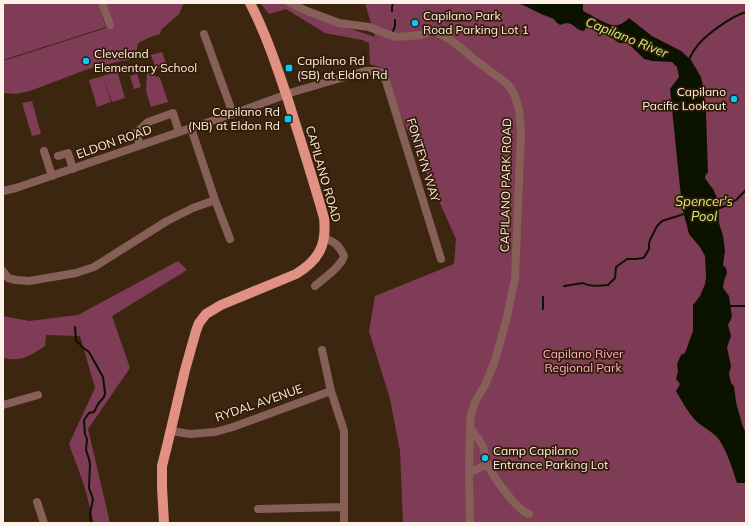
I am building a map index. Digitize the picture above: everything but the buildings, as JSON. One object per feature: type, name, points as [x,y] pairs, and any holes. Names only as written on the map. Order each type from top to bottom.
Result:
[{"type":"main road","name":"CAPILANO ROAD","points":[[164,523],[162,466],[187,364],[199,323],[206,314],[221,305],[296,274],[306,268],[318,255],[324,238],[324,218],[286,95],[266,37],[250,3]]},
{"type":"street","points":[[102,3],[110,25]]},
{"type":"street","name":"CAPILANO PARK ROAD","points":[[290,3],[307,11],[339,22],[369,27],[396,37],[421,35],[433,30],[449,39],[505,82],[510,87],[519,108],[521,131],[515,278],[507,318],[495,361],[485,385],[475,402],[471,415],[469,473],[470,523]]},
{"type":"street","points":[[204,34],[233,114]]},
{"type":"street","name":"ELDON ROAD","points":[[3,191],[73,169],[286,95],[365,72],[379,71]]},
{"type":"street","name":"FONTEYN WAY","points":[[379,71],[386,81],[441,259]]},
{"type":"street","points":[[140,145],[136,133],[148,122],[173,113],[179,132]]},
{"type":"street","points":[[191,128],[215,200],[230,239]]},
{"type":"street","points":[[44,151],[52,176]]},
{"type":"street","points":[[58,156],[68,153],[73,169]]},
{"type":"street","points":[[3,271],[8,278],[29,281],[76,273],[94,267],[167,221],[193,208],[215,200]]},
{"type":"street","points":[[315,286],[336,268],[344,256],[335,242],[324,238]]},
{"type":"street","points":[[322,350],[331,390],[344,431],[344,523]]},
{"type":"street","name":"RYDAL AVENUE","points":[[171,432],[190,434],[215,432],[234,427],[331,390]]},
{"type":"street","points":[[3,405],[38,395]]},
{"type":"street","points":[[470,427],[483,446],[490,472],[517,506],[525,513],[529,514]]},
{"type":"street","points":[[469,473],[487,464]]},
{"type":"street","points":[[36,502],[44,523]]},
{"type":"street","points":[[258,509],[344,507]]},
{"type":"green space","points":[[3,3],[98,3],[106,27],[3,60]]},
{"type":"green space","points":[[105,3],[184,3],[179,14],[161,30],[160,34],[138,43],[136,53],[130,60],[88,69],[30,91],[16,94],[3,93],[3,61],[106,28],[111,22]]},
{"type":"green space","name":"Capilano River Regional Park","points":[[260,3],[290,3],[336,24],[375,37],[365,3],[746,3],[746,523],[403,523],[400,451],[390,399],[369,331],[375,296],[454,264],[456,239],[400,114],[386,69],[370,64],[369,43],[362,40],[325,33],[286,9],[269,14]]},
{"type":"green space","points":[[162,52],[167,66],[156,69],[151,55]]},
{"type":"green space","points":[[117,71],[125,98],[112,102],[103,76]]},
{"type":"green space","points":[[147,72],[160,78],[168,102],[151,107],[146,91]]},
{"type":"green space","points":[[137,74],[141,87],[134,89],[130,76]]},
{"type":"green space","points":[[103,76],[111,102],[97,107],[89,80]]},
{"type":"green space","points":[[32,101],[41,134],[32,136],[22,103]]},
{"type":"green space","points":[[178,261],[187,270],[112,316],[130,368],[88,429],[110,523],[94,523],[84,485],[69,444],[95,388],[80,336],[46,335],[45,346],[30,355],[20,359],[3,358],[3,316],[29,321],[78,315]]},
{"type":"water","points":[[518,3],[583,3],[583,11],[610,25],[621,24],[629,18],[652,36],[681,51],[691,60],[701,77],[706,113],[708,173],[706,174],[705,178],[713,189],[719,202],[719,223],[725,251],[723,265],[726,268],[727,273],[723,288],[729,296],[732,317],[728,325],[731,336],[727,347],[731,366],[729,374],[731,383],[734,386],[736,402],[746,434],[746,483],[737,483],[729,459],[717,437],[695,420],[687,410],[676,391],[680,384],[676,379],[678,371],[677,364],[681,355],[685,353],[693,331],[693,305],[700,296],[706,277],[705,256],[700,247],[689,234],[682,207],[670,89],[679,77],[677,67],[672,62],[644,59],[628,43],[619,43],[609,36],[608,32],[604,29],[598,30],[589,27],[584,31],[568,23],[560,25],[554,19]]},
{"type":"waterway","points":[[392,11],[393,3]]},
{"type":"waterway","points":[[689,60],[693,51],[704,38],[718,27],[746,12]]},
{"type":"waterway","points":[[393,31],[395,20]]},
{"type":"waterway","name":"Spencer's Pool","points":[[717,209],[736,200],[746,190]]},
{"type":"waterway","name":"Spencer's Pool","points":[[564,286],[583,283],[592,286],[608,285],[615,278],[616,267],[627,259],[643,258],[645,256],[649,249],[651,238],[657,226],[662,221],[684,214]]},
{"type":"waterway","points":[[543,297],[543,309]]},
{"type":"waterway","points":[[729,306],[746,306]]},
{"type":"waterway","points":[[75,327],[76,341],[89,352],[103,377],[105,393],[94,412],[89,413],[84,420],[87,439],[86,450],[90,464],[89,488],[93,499],[90,514],[91,523]]},
{"type":"place","name":"Capilano Park Road Parking Lot 1","points":[[415,23]]},
{"type":"place","name":"Cleveland Elementary School","points":[[86,61]]},
{"type":"place","name":"Capilano Rd (SB) at Eldon Rd","points":[[289,68]]},
{"type":"place","name":"Capilano Pacific Lookout","points":[[734,99]]},
{"type":"place","name":"Capilano Rd (NB) at Eldon Rd","points":[[288,119]]},
{"type":"place","name":"Camp Capilano Entrance Parking Lot","points":[[485,458]]},
{"type":"water label","name":"Capilano River","points":[[627,37]]}]
